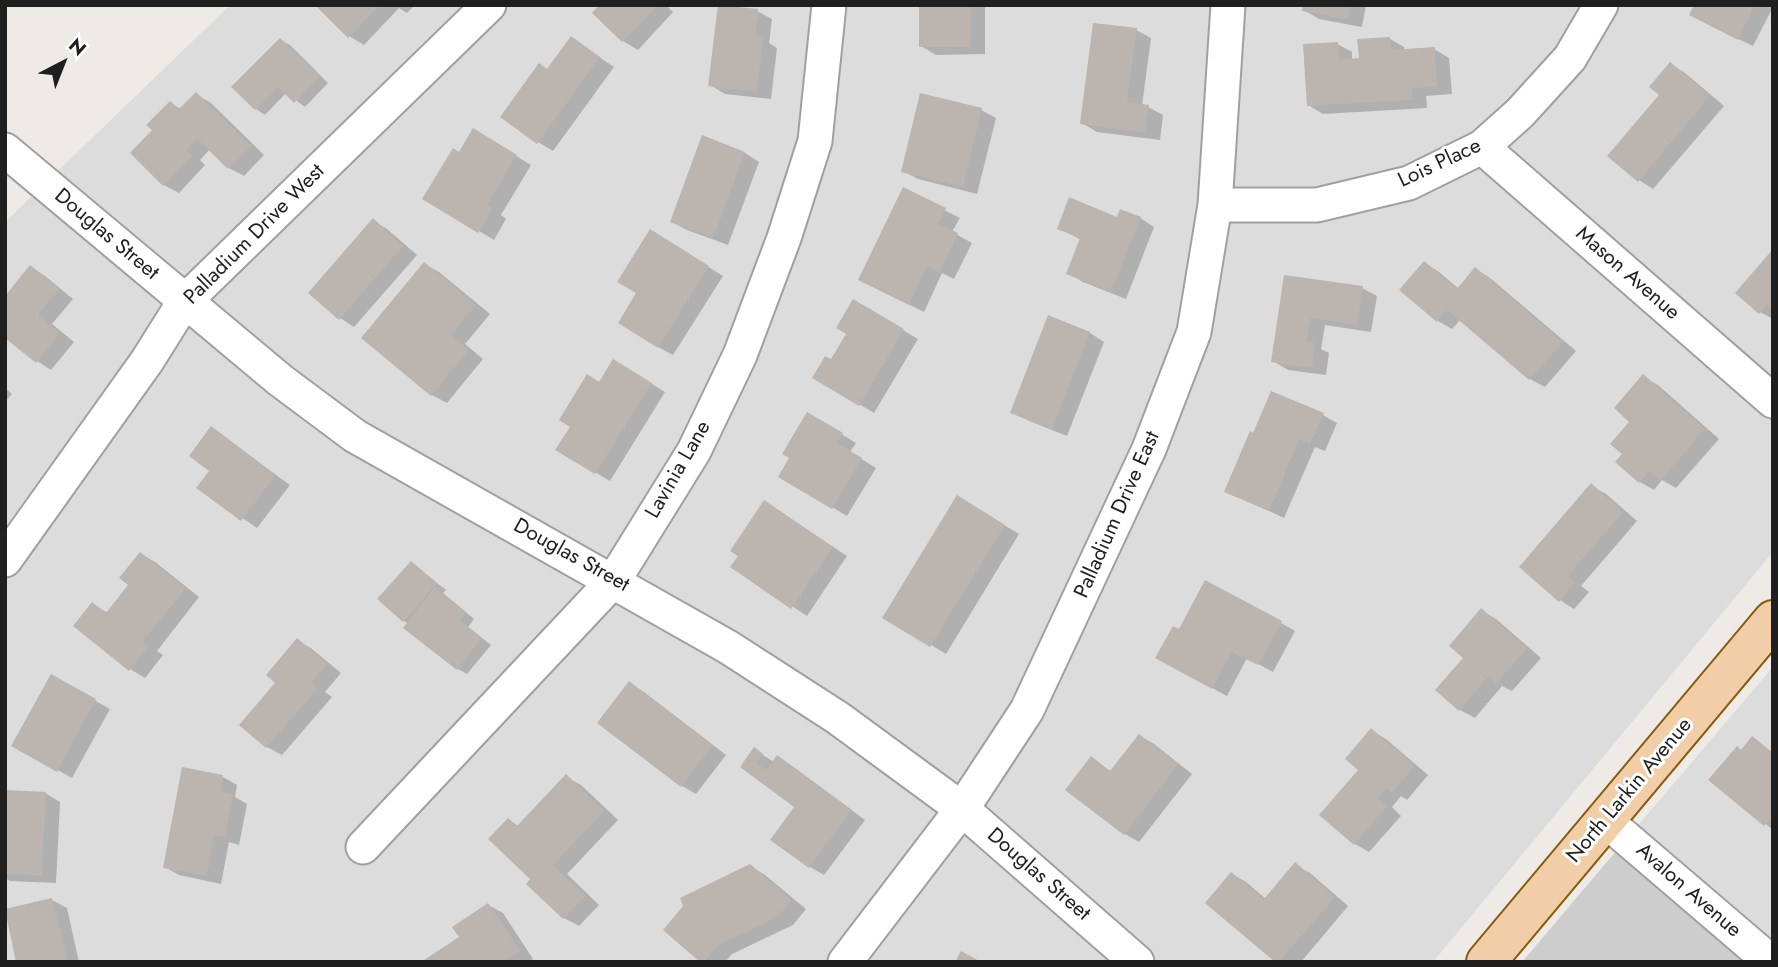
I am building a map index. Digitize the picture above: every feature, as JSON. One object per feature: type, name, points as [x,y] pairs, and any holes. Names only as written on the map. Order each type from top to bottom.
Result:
[{"type":"main road","name":"North Larkin Avenue","points":[[1486,962],[1773,620]]},
{"type":"street","name":"Palladium Drive West","points":[[5,560],[147,361],[184,302],[489,5]]},
{"type":"street","name":"Lavinia Lane","points":[[363,847],[614,580],[694,451],[740,355],[785,238],[815,141],[829,5]]},
{"type":"street","name":"Palladium Drive East","points":[[845,962],[962,809],[1027,710],[1149,449],[1194,332],[1215,205],[1228,5]]},
{"type":"street","name":"Lois Place","points":[[1215,205],[1317,205],[1409,183],[1482,147],[1520,113],[1570,58],[1601,5]]},
{"type":"street","name":"Mason Avenue","points":[[1482,147],[1773,401]]},
{"type":"street","name":"Douglas Street","points":[[5,150],[184,302],[280,380],[355,436],[614,580],[728,647],[838,718],[962,809],[1137,962]]},
{"type":"street","name":"Avalon Avenue","points":[[1605,820],[1771,962]]},
{"type":"shaded area","points":[[230,5],[1773,5],[1773,552],[1433,962],[5,962],[5,222]]},
{"type":"shaded area","points":[[1773,667],[1773,962],[1623,843]]},
{"type":"shaded area","points":[[1623,843],[1763,962],[1522,962]]},
{"type":"building","points":[[380,5],[348,38],[317,7]]},
{"type":"building","points":[[599,5],[658,5],[622,42],[592,13]]},
{"type":"building","points":[[718,5],[758,9],[755,36],[763,38],[757,92],[708,86]]},
{"type":"building","points":[[919,5],[971,5],[971,47],[919,47]]},
{"type":"building","points":[[1303,5],[1350,5],[1348,20],[1302,11]]},
{"type":"building","points":[[1694,5],[1755,5],[1738,40],[1689,15]]},
{"type":"building","points":[[1093,23],[1137,28],[1127,102],[1149,105],[1145,133],[1080,124]]},
{"type":"building","points":[[571,36],[600,57],[537,144],[500,117],[539,63],[547,69]]},
{"type":"building","points":[[1390,37],[1391,50],[1435,47],[1437,87],[1412,88],[1413,100],[1307,106],[1303,44],[1338,42],[1339,60],[1359,58],[1357,39]]},
{"type":"building","points":[[280,38],[320,76],[294,103],[278,87],[255,110],[231,87]]},
{"type":"building","points":[[1670,62],[1710,96],[1638,182],[1607,156],[1659,95],[1649,87]]},
{"type":"building","points":[[196,92],[251,146],[228,169],[197,139],[186,150],[192,156],[163,186],[130,153],[152,130],[146,125],[170,101],[179,109]]},
{"type":"building","points":[[920,93],[982,108],[963,187],[901,172]]},
{"type":"building","points":[[473,128],[517,155],[487,205],[493,209],[478,233],[422,199],[453,148],[459,152]]},
{"type":"building","points":[[702,135],[745,152],[713,238],[670,222]]},
{"type":"building","points":[[903,187],[946,208],[938,224],[958,233],[939,272],[927,266],[909,305],[858,280]]},
{"type":"building","points":[[1069,197],[1117,217],[1120,209],[1141,217],[1111,292],[1066,274],[1080,238],[1057,229]]},
{"type":"building","points":[[373,218],[403,246],[339,320],[308,293]]},
{"type":"building","points":[[650,229],[709,266],[658,348],[618,323],[636,293],[617,282]]},
{"type":"building","points":[[1773,249],[1773,309],[1767,304],[1759,314],[1735,293]]},
{"type":"building","points":[[1424,261],[1457,289],[1475,267],[1563,342],[1529,380],[1447,310],[1437,322],[1399,290]]},
{"type":"building","points":[[424,262],[476,305],[451,335],[469,350],[431,396],[361,338]]},
{"type":"building","points":[[30,265],[60,289],[38,315],[60,333],[36,363],[5,338],[5,296]]},
{"type":"building","points":[[1284,275],[1363,286],[1357,325],[1310,318],[1307,342],[1315,343],[1312,368],[1271,362]]},
{"type":"building","points":[[853,299],[904,329],[859,406],[812,378],[825,356],[831,359],[846,334],[836,328]]},
{"type":"building","points":[[1048,315],[1090,332],[1052,429],[1010,413]]},
{"type":"building","points":[[613,359],[652,383],[595,474],[555,450],[570,427],[559,420],[587,374],[599,382]]},
{"type":"building","points":[[1643,374],[1705,429],[1660,481],[1649,471],[1639,483],[1615,462],[1622,454],[1610,444],[1629,422],[1614,408]]},
{"type":"building","points":[[1271,391],[1324,413],[1310,444],[1299,440],[1269,511],[1224,492],[1250,431],[1253,433]]},
{"type":"building","points":[[807,412],[843,433],[837,443],[862,458],[832,509],[778,477],[789,458],[782,454]]},
{"type":"building","points":[[211,426],[276,475],[241,521],[196,488],[209,471],[189,456]]},
{"type":"building","points":[[1591,483],[1623,512],[1568,576],[1575,583],[1559,602],[1519,567]]},
{"type":"building","points":[[957,495],[1005,525],[930,647],[882,618]]},
{"type":"building","points":[[764,500],[833,547],[791,609],[730,567],[738,556],[730,551]]},
{"type":"building","points":[[140,552],[186,588],[143,641],[149,646],[129,671],[73,626],[92,602],[106,613],[128,585],[119,578]]},
{"type":"building","points":[[411,561],[437,583],[403,622],[377,599]]},
{"type":"building","points":[[1205,580],[1282,621],[1258,665],[1232,652],[1212,689],[1155,658],[1173,626],[1179,629]]},
{"type":"building","points":[[435,587],[466,612],[460,620],[482,638],[457,670],[403,628]]},
{"type":"building","points":[[1481,608],[1527,648],[1496,684],[1488,677],[1459,711],[1435,690],[1463,658],[1449,646]]},
{"type":"building","points":[[297,638],[327,664],[312,682],[318,688],[266,748],[239,725],[275,683],[266,675]]},
{"type":"building","points":[[51,674],[96,699],[57,772],[11,746]]},
{"type":"building","points":[[629,681],[713,745],[681,787],[597,723]]},
{"type":"building","points":[[1371,728],[1415,766],[1392,793],[1387,788],[1378,798],[1387,806],[1354,845],[1319,815],[1358,770],[1345,759]]},
{"type":"building","points":[[1139,734],[1178,764],[1124,835],[1065,790],[1091,756],[1110,771]]},
{"type":"building","points":[[1752,736],[1773,753],[1773,816],[1764,826],[1708,780],[1737,746],[1741,750]]},
{"type":"building","points":[[754,747],[763,754],[757,763],[766,770],[777,755],[852,810],[809,868],[770,840],[794,807],[740,767]]},
{"type":"building","points":[[182,767],[223,775],[220,791],[233,794],[225,837],[214,835],[207,876],[163,868]]},
{"type":"building","points":[[566,774],[604,811],[553,865],[586,896],[563,919],[526,884],[530,879],[488,839],[508,818],[517,826]]},
{"type":"building","points":[[5,790],[46,792],[42,876],[5,874]]},
{"type":"building","points":[[1295,862],[1335,897],[1279,962],[1275,962],[1205,903],[1231,872],[1264,899]]},
{"type":"building","points":[[750,864],[792,900],[778,917],[717,946],[704,962],[700,962],[663,930],[683,906],[680,898]]},
{"type":"building","points":[[52,898],[68,962],[16,962],[5,909]]},
{"type":"building","points":[[488,903],[520,951],[503,962],[421,962],[459,937],[452,927]]},
{"type":"building","points":[[961,951],[981,962],[955,962]]}]
